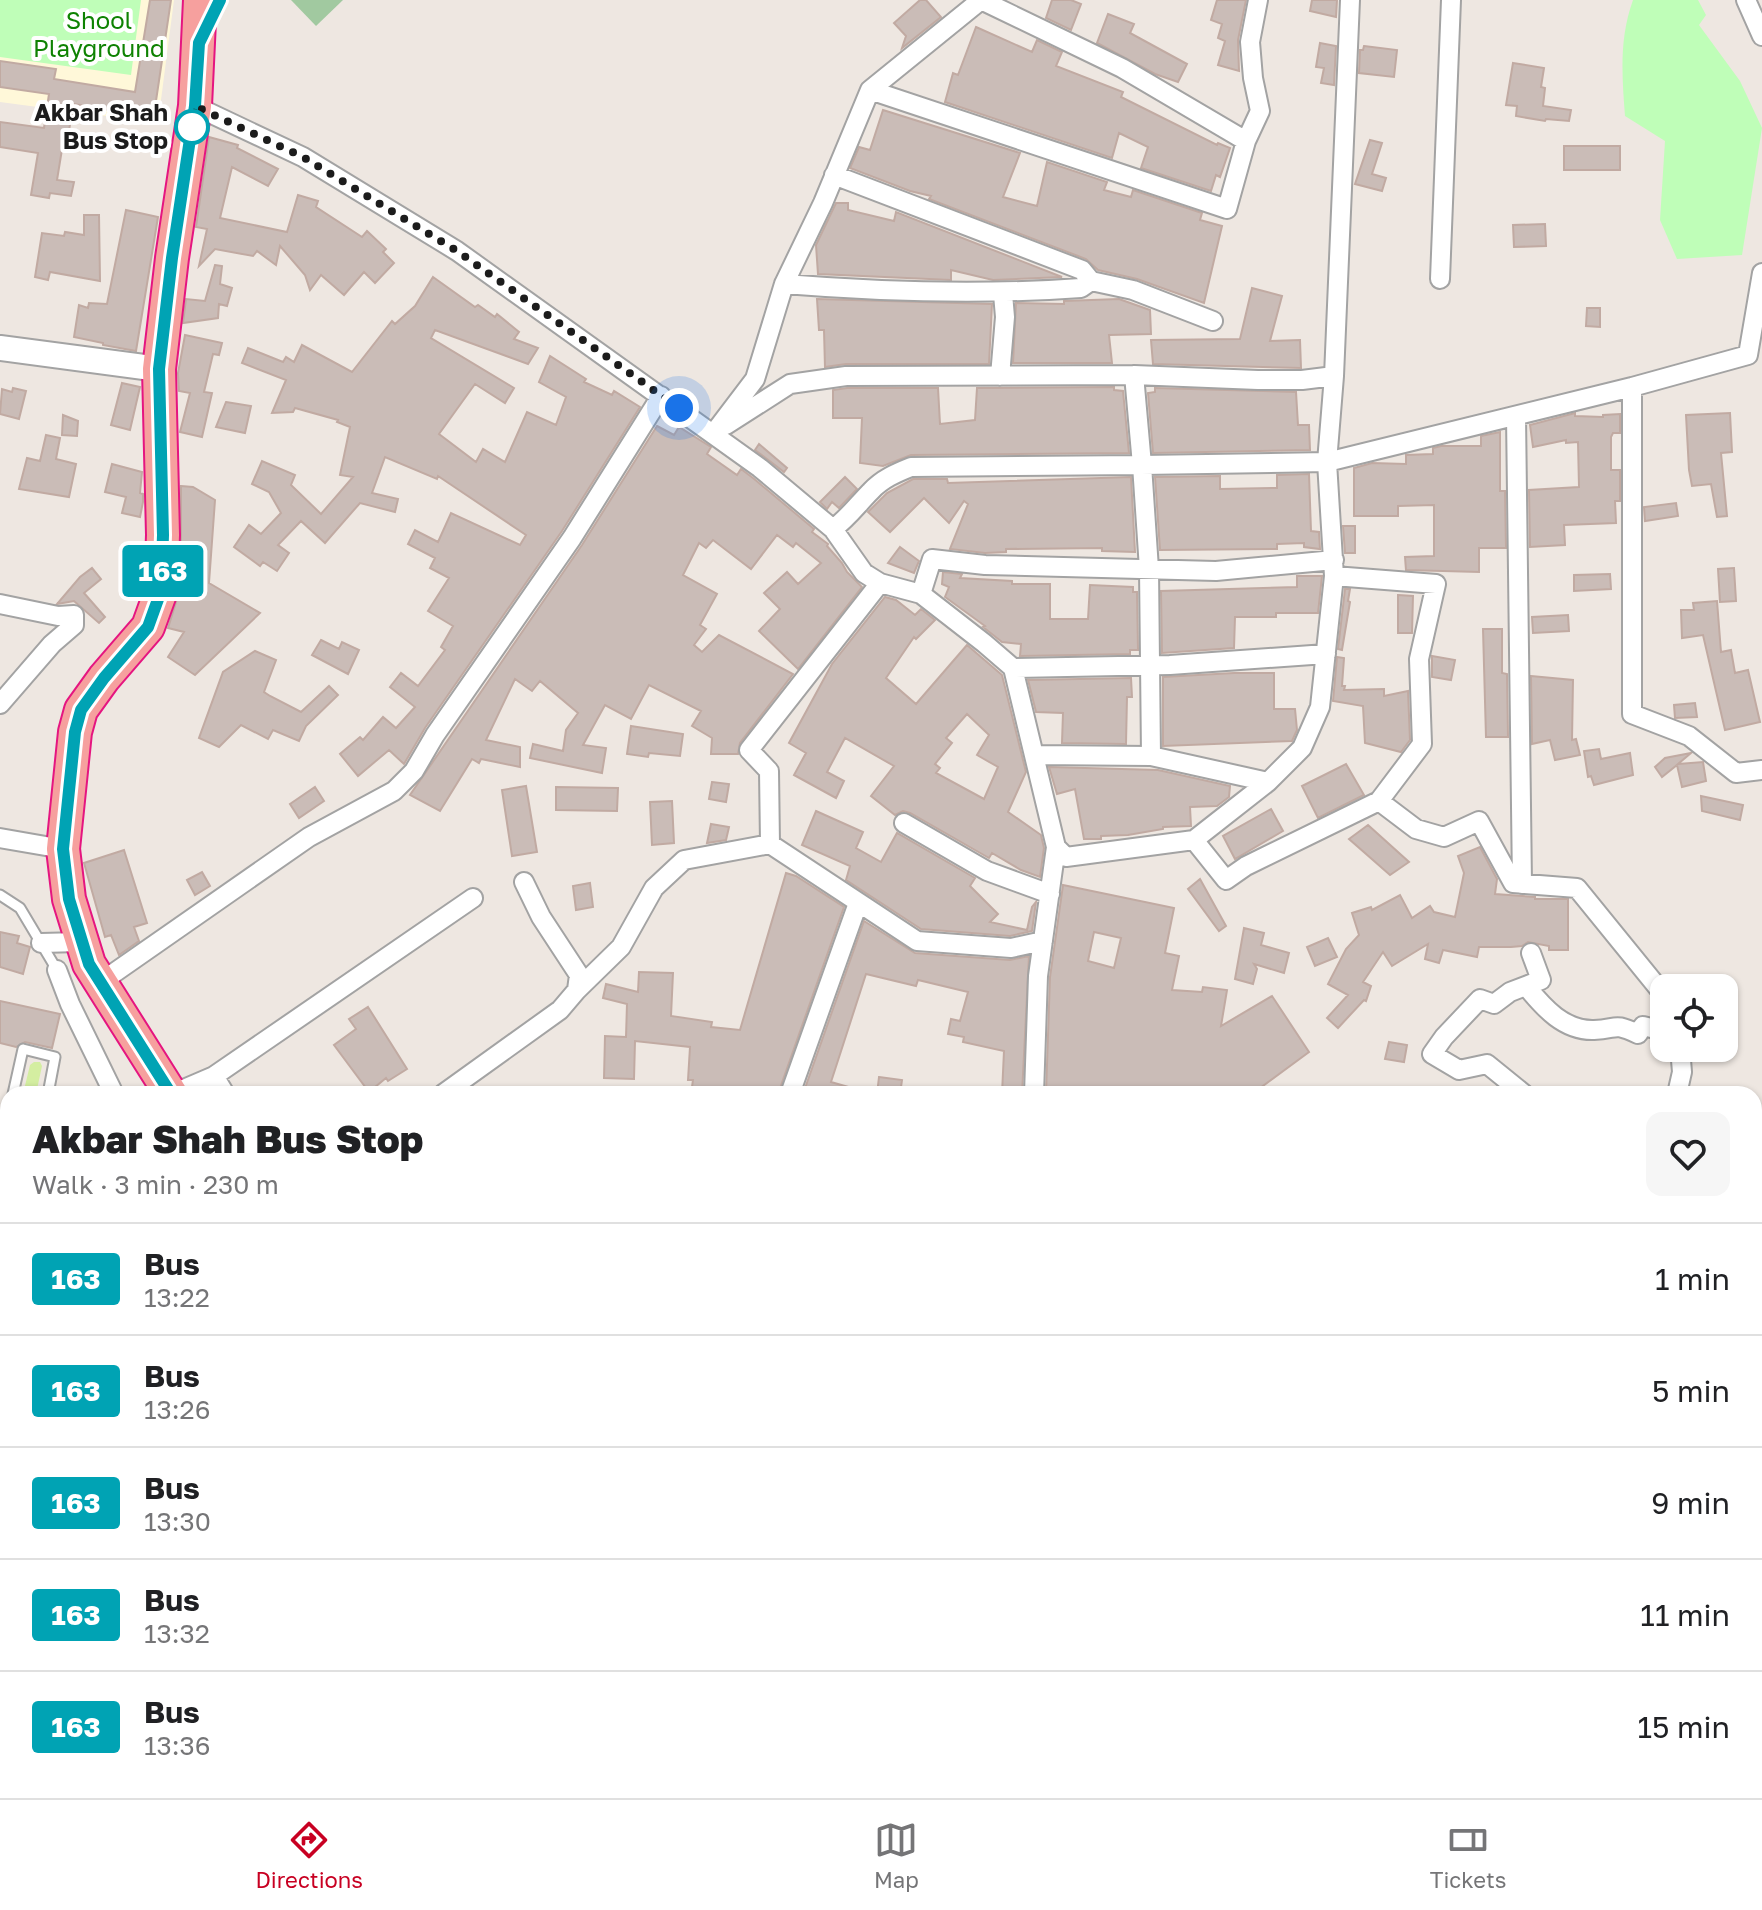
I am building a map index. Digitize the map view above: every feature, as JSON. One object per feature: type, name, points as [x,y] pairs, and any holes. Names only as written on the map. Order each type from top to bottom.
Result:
[{"type":"highway","points":[[167,1086],[89,964],[69,899],[63,849],[75,732],[81,710],[148,627],[161,591],[163,535],[159,369],[195,106],[200,0]]},
{"type":"highway","points":[[199,43],[220,0]]},
{"type":"street","points":[[714,433],[755,379],[784,284],[870,90],[981,0],[1122,68],[1246,141]]},
{"type":"street","points":[[870,90],[1227,209],[1246,141],[1260,111],[1250,42],[1258,0]]},
{"type":"street","points":[[1056,847],[1066,857],[1194,840],[1268,782],[1302,748],[1320,707],[1334,568],[1327,462],[1334,376],[1350,0]]},
{"type":"street","points":[[1440,279],[1451,0]]},
{"type":"street","points":[[1746,0],[1762,36]]},
{"type":"street","points":[[195,106],[303,157],[457,251],[714,433],[833,529],[864,573],[880,583],[921,594],[1013,668],[1056,847],[1038,976],[1034,1086]]},
{"type":"street","points":[[834,175],[1082,270],[1091,281],[1133,290],[1213,321]]},
{"type":"street","points":[[833,529],[879,484],[911,467],[1327,462],[1632,387],[1748,355],[1762,273]]},
{"type":"street","points":[[784,284],[889,292],[1003,294],[1081,288],[1091,281]]},
{"type":"street","points":[[1000,376],[1005,317],[1003,294]]},
{"type":"street","points":[[0,348],[159,369]]},
{"type":"street","points":[[714,433],[790,384],[846,376],[1134,375],[1302,380],[1334,376]]},
{"type":"street","points":[[1134,375],[1149,569],[1151,756]]},
{"type":"street","points":[[1632,387],[1632,714],[1689,736],[1736,773],[1762,770]]},
{"type":"street","points":[[101,982],[309,837],[394,791],[414,771],[435,735],[572,538],[661,396]]},
{"type":"street","points":[[1516,416],[1522,884]]},
{"type":"street","points":[[921,594],[932,559],[985,565],[1216,571],[1334,568],[1436,584],[1419,659],[1422,744],[1379,801],[1246,866],[1226,880],[1194,840]]},
{"type":"street","points":[[770,844],[769,771],[749,750],[880,583]]},
{"type":"street","points":[[0,604],[58,616],[74,615],[74,625],[52,644],[0,704]]},
{"type":"street","points":[[1013,668],[1150,665],[1326,654]]},
{"type":"street","points":[[1036,755],[1151,756],[1268,782]]},
{"type":"street","points":[[1379,801],[1416,829],[1444,837],[1479,821],[1513,883],[1577,888],[1650,978]]},
{"type":"street","points":[[904,823],[987,871],[1050,894]]},
{"type":"street","points":[[0,838],[63,849]]},
{"type":"street","points":[[454,1086],[560,1010],[621,947],[654,888],[684,860],[770,844],[917,941],[1011,948],[1043,941]]},
{"type":"street","points":[[524,882],[541,917],[579,975],[577,990]]},
{"type":"street","points":[[191,1086],[214,1076],[473,898]]},
{"type":"street","points":[[793,1086],[858,903]]},
{"type":"street","points":[[41,943],[80,942]]},
{"type":"street","points":[[1514,1086],[1487,1064],[1459,1070],[1432,1054],[1480,999],[1494,1004],[1510,992],[1541,980],[1531,953]]},
{"type":"street","points":[[57,970],[110,1086]]},
{"type":"street","points":[[1526,986],[1546,1011],[1578,1030],[1599,1030],[1618,1025],[1638,1034],[1643,1026],[1650,1028]]},
{"type":"street","points":[[1679,1086],[1681,1062]]},
{"type":"street","points":[[214,1076],[220,1086]]},
{"type":"lane","points":[[0,895],[20,908],[57,970]]},
{"type":"lane","points":[[15,1086],[23,1049],[55,1057],[50,1086]]},
{"type":"shaded area","points":[[0,0],[174,0],[158,123],[0,102]]},
{"type":"green space","name":"Shool Playground","points":[[0,0],[141,0],[131,75],[0,57]]},
{"type":"green space","points":[[291,0],[343,0],[316,26]]},
{"type":"green space","points":[[1633,0],[1698,0],[1706,15],[1699,25],[1740,81],[1762,128],[1742,255],[1677,259],[1660,220],[1665,141],[1625,116],[1624,43]]},
{"type":"green space","points":[[40,1062],[42,1066],[38,1086],[25,1086],[30,1065]]},
{"type":"building","points":[[150,0],[171,0],[153,121],[133,118],[134,114],[73,104],[57,180],[74,182],[71,196],[50,193],[49,198],[31,195],[38,153],[0,147],[0,122],[44,128],[49,94],[0,87],[0,61],[56,69],[54,79],[135,92]]},
{"type":"building","points":[[920,0],[926,0],[941,17],[902,48],[906,36],[894,23]]},
{"type":"building","points":[[1052,0],[1071,0],[1081,4],[1071,30],[1046,18]]},
{"type":"building","points":[[1217,0],[1246,0],[1238,40],[1239,71],[1218,65],[1225,41],[1218,38],[1222,24],[1211,20]]},
{"type":"building","points":[[1312,0],[1337,0],[1336,17],[1310,11]]},
{"type":"building","points":[[1108,14],[1134,24],[1130,33],[1187,64],[1178,82],[1155,74],[1097,43]]},
{"type":"building","points":[[976,27],[1032,52],[1037,40],[1062,52],[1056,66],[1123,92],[1121,97],[1217,145],[1230,148],[1220,177],[1216,175],[1211,191],[1141,168],[1148,147],[1119,133],[1112,158],[945,102],[953,73],[958,75]]},
{"type":"building","points":[[1320,43],[1336,46],[1334,85],[1321,83],[1324,68],[1316,67]]},
{"type":"building","points":[[1364,46],[1397,50],[1394,77],[1359,73],[1360,50]]},
{"type":"building","points":[[1513,63],[1544,68],[1541,87],[1545,88],[1543,106],[1571,110],[1569,121],[1516,116],[1517,106],[1506,105]]},
{"type":"building","points":[[883,110],[1020,153],[1003,197],[1037,206],[1047,162],[1107,182],[1104,190],[1131,197],[1133,190],[1202,213],[1200,220],[1222,226],[1204,303],[1137,279],[1098,270],[1086,259],[929,199],[931,196],[850,168],[859,147],[870,150]]},
{"type":"building","points":[[209,137],[238,145],[237,148],[278,169],[268,186],[232,167],[220,218],[287,232],[298,195],[318,201],[316,207],[362,237],[367,231],[386,249],[383,252],[394,263],[375,283],[364,272],[344,295],[321,275],[310,290],[305,275],[280,246],[276,265],[257,251],[253,256],[215,249],[199,266],[207,229],[196,227]]},
{"type":"building","points":[[1370,140],[1382,143],[1372,174],[1386,178],[1382,191],[1355,184]]},
{"type":"building","points":[[1564,146],[1620,146],[1620,170],[1564,170]]},
{"type":"building","points":[[836,203],[848,203],[848,210],[894,221],[896,212],[1062,277],[993,280],[951,270],[951,280],[818,274],[816,245]]},
{"type":"building","points":[[126,210],[158,217],[136,351],[74,337],[79,305],[88,308],[89,303],[107,304]]},
{"type":"building","points":[[84,215],[99,215],[100,281],[50,272],[48,280],[35,277],[42,233],[84,235]]},
{"type":"building","points":[[1545,224],[1546,246],[1514,247],[1513,225]]},
{"type":"building","points":[[215,265],[222,266],[220,284],[232,288],[227,306],[219,304],[218,318],[183,323],[186,299],[205,301]]},
{"type":"building","points":[[433,277],[475,307],[478,305],[495,317],[497,314],[519,332],[514,339],[538,348],[528,364],[435,330],[431,338],[514,388],[505,403],[475,384],[439,434],[476,462],[483,449],[505,462],[527,412],[556,425],[566,397],[539,382],[550,356],[586,379],[584,382],[612,395],[614,391],[640,407],[562,531],[425,728],[404,764],[389,750],[358,776],[340,754],[360,737],[363,740],[383,717],[396,728],[415,707],[390,687],[401,673],[418,686],[445,650],[441,647],[453,626],[428,611],[449,578],[430,568],[435,558],[408,544],[415,530],[438,542],[451,513],[520,545],[526,535],[438,476],[437,479],[385,457],[372,493],[398,499],[395,512],[360,503],[325,543],[301,521],[278,545],[289,553],[277,571],[263,562],[260,566],[234,547],[249,525],[261,534],[281,513],[269,492],[252,484],[262,461],[295,475],[291,485],[321,514],[353,477],[340,475],[350,427],[338,420],[295,408],[293,412],[272,413],[286,380],[242,363],[248,348],[283,362],[286,357],[294,362],[302,345],[352,372],[392,321],[395,324],[415,306]]},
{"type":"building","points":[[1252,288],[1282,296],[1270,341],[1300,340],[1301,368],[1153,364],[1151,340],[1240,339]]},
{"type":"building","points":[[817,299],[992,304],[989,364],[846,364],[825,367],[824,330],[819,330]]},
{"type":"building","points":[[1119,299],[1150,310],[1151,334],[1109,335],[1112,363],[1013,363],[1016,303],[1064,304],[1064,301]]},
{"type":"building","points":[[1587,308],[1600,308],[1600,327],[1586,326]]},
{"type":"building","points":[[185,335],[222,343],[219,355],[213,354],[204,392],[212,393],[202,437],[180,432],[190,393],[179,391],[178,373]]},
{"type":"building","points":[[122,383],[140,387],[130,430],[111,425]]},
{"type":"building","points":[[1114,387],[1114,390],[1123,391],[1129,453],[911,455],[883,466],[860,463],[862,418],[833,418],[833,390],[847,388],[938,388],[940,424],[975,420],[977,388]]},
{"type":"building","points":[[13,388],[26,391],[19,419],[0,414],[2,389],[12,392]]},
{"type":"building","points":[[1155,388],[1296,392],[1298,425],[1309,425],[1310,450],[1153,453],[1148,393],[1155,392]]},
{"type":"building","points":[[226,402],[251,406],[245,433],[216,427]]},
{"type":"building","points":[[1575,413],[1575,416],[1603,417],[1620,414],[1620,433],[1613,433],[1611,437],[1611,470],[1620,470],[1620,501],[1615,501],[1616,523],[1564,525],[1565,545],[1530,547],[1529,490],[1579,487],[1578,442],[1566,443],[1566,440],[1533,447],[1530,425]]},
{"type":"building","points":[[1730,413],[1732,452],[1721,453],[1727,516],[1717,517],[1711,484],[1692,486],[1686,415]]},
{"type":"building","points":[[63,415],[78,421],[77,436],[62,435]]},
{"type":"building","points":[[657,426],[674,435],[679,427],[711,447],[707,454],[737,475],[741,469],[753,478],[814,529],[812,532],[828,544],[847,572],[862,587],[798,669],[759,631],[780,609],[764,593],[787,572],[798,584],[821,563],[796,543],[793,547],[777,535],[751,569],[713,540],[706,548],[699,543],[683,575],[717,594],[700,625],[706,629],[694,645],[702,652],[719,635],[793,674],[740,743],[738,754],[711,754],[712,738],[692,726],[701,711],[649,685],[631,719],[605,705],[583,745],[606,748],[602,773],[530,758],[533,744],[563,751],[566,730],[578,713],[540,681],[532,691],[515,679],[486,740],[520,747],[520,767],[481,759],[479,763],[472,759],[440,811],[410,795],[582,545]]},
{"type":"building","points":[[1500,432],[1500,491],[1505,491],[1506,548],[1479,548],[1479,572],[1406,570],[1405,557],[1434,556],[1434,505],[1398,506],[1398,516],[1354,516],[1354,468],[1372,463],[1406,464],[1406,455],[1433,454],[1433,448],[1441,446],[1481,446],[1481,436]]},
{"type":"building","points":[[46,435],[60,438],[56,459],[76,464],[69,497],[19,489],[27,458],[40,461]]},
{"type":"building","points":[[759,444],[787,468],[784,472],[755,450]]},
{"type":"building","points":[[112,464],[142,472],[140,517],[122,513],[126,497],[105,492]]},
{"type":"building","points":[[1309,474],[1311,531],[1319,532],[1320,549],[1304,547],[1304,543],[1277,544],[1277,549],[1160,550],[1155,477],[1220,476],[1220,489],[1277,488],[1277,475]]},
{"type":"building","points":[[845,477],[857,489],[839,508],[832,502],[827,509],[820,502]]},
{"type":"building","points":[[1131,477],[1135,552],[1102,551],[1102,548],[1006,549],[1006,552],[985,553],[950,549],[968,504],[964,501],[949,523],[924,498],[890,532],[868,512],[887,493],[913,479],[947,479],[948,483]]},
{"type":"building","points":[[181,486],[193,487],[215,500],[209,583],[260,613],[195,675],[168,657],[184,632],[168,628],[192,551],[181,551]]},
{"type":"building","points":[[1676,503],[1678,516],[1645,521],[1644,507]]},
{"type":"building","points":[[1343,526],[1355,526],[1355,553],[1345,553]]},
{"type":"building","points":[[900,547],[919,561],[914,573],[888,563]]},
{"type":"building","points":[[92,568],[101,579],[84,593],[105,617],[99,623],[74,601],[57,604]]},
{"type":"building","points":[[1734,568],[1736,601],[1720,602],[1718,569]]},
{"type":"building","points":[[943,572],[962,574],[960,578],[1012,581],[1012,584],[1050,584],[1050,619],[1088,619],[1090,585],[1133,587],[1133,592],[1137,592],[1138,650],[1130,650],[1130,654],[1020,656],[1021,644],[1002,642],[945,597],[949,587],[942,584]]},
{"type":"building","points":[[1610,574],[1611,589],[1574,591],[1574,575]]},
{"type":"building","points":[[1297,576],[1322,576],[1318,613],[1235,617],[1234,648],[1162,653],[1161,591],[1297,587]]},
{"type":"building","points":[[1345,589],[1350,589],[1350,602],[1342,650],[1338,649]]},
{"type":"building","points":[[1398,595],[1413,596],[1412,633],[1398,633]]},
{"type":"building","points":[[885,597],[896,600],[915,615],[921,609],[935,620],[916,639],[914,637],[886,678],[916,704],[967,645],[1002,675],[1026,772],[1008,812],[1041,835],[1044,848],[1040,877],[992,853],[989,858],[910,813],[903,811],[895,815],[871,796],[894,766],[845,738],[827,772],[844,781],[836,798],[794,775],[806,753],[789,743],[832,664]],"holes":[[[967,714],[989,735],[977,755],[998,767],[984,799],[936,773],[940,768],[935,764],[952,743],[946,738]]]},
{"type":"building","points":[[1717,601],[1721,652],[1731,650],[1735,673],[1748,670],[1760,722],[1725,730],[1703,635],[1682,638],[1681,610],[1694,610],[1693,603]]},
{"type":"building","points":[[1568,615],[1569,631],[1533,633],[1532,617]]},
{"type":"building","points":[[1483,629],[1502,629],[1502,673],[1507,674],[1508,737],[1486,737]]},
{"type":"building","points":[[321,640],[339,649],[342,642],[359,650],[348,674],[312,655]]},
{"type":"building","points":[[255,651],[276,660],[264,692],[270,696],[301,712],[329,686],[338,695],[306,726],[299,741],[273,730],[268,739],[241,725],[219,747],[199,738],[223,672]]},
{"type":"building","points":[[1432,656],[1455,660],[1451,680],[1432,677]]},
{"type":"building","points":[[1337,657],[1344,658],[1344,690],[1384,689],[1384,696],[1408,691],[1410,740],[1401,752],[1365,743],[1363,706],[1333,701]]},
{"type":"building","points":[[1274,673],[1274,709],[1295,709],[1297,730],[1292,741],[1163,746],[1163,677]]},
{"type":"building","points":[[1531,676],[1573,680],[1572,740],[1576,739],[1580,755],[1555,760],[1550,740],[1532,744]]},
{"type":"building","points":[[1131,678],[1132,697],[1127,697],[1126,744],[1062,743],[1063,713],[1036,712],[1028,680]]},
{"type":"building","points":[[1695,703],[1697,717],[1675,718],[1674,705]]},
{"type":"building","points":[[631,726],[683,734],[680,756],[627,754]]},
{"type":"building","points":[[1599,749],[1601,759],[1630,753],[1633,775],[1594,785],[1591,776],[1588,777],[1584,751]]},
{"type":"building","points":[[1691,753],[1678,764],[1703,762],[1706,781],[1682,787],[1677,765],[1662,777],[1655,767],[1665,758]]},
{"type":"building","points":[[1346,764],[1364,795],[1318,818],[1302,786]]},
{"type":"building","points":[[1049,767],[1158,770],[1230,786],[1229,797],[1217,806],[1190,807],[1191,826],[1084,839],[1075,789],[1057,794]]},
{"type":"building","points":[[712,782],[729,784],[726,802],[709,799]]},
{"type":"building","points":[[526,786],[537,852],[512,856],[502,790]]},
{"type":"building","points":[[315,787],[324,801],[299,818],[290,804]]},
{"type":"building","points":[[556,787],[618,788],[617,811],[556,810]]},
{"type":"building","points":[[1701,796],[1743,805],[1740,820],[1702,811]]},
{"type":"building","points":[[672,801],[674,843],[652,845],[650,802]]},
{"type":"building","points":[[1271,809],[1283,831],[1235,859],[1223,836]]},
{"type":"building","points":[[816,811],[863,832],[856,848],[881,862],[897,833],[975,878],[970,886],[998,914],[990,922],[1027,930],[1036,902],[1032,931],[1010,936],[921,929],[846,880],[850,866],[802,845]]},
{"type":"building","points":[[711,824],[729,827],[726,840],[707,843]]},
{"type":"building","points":[[1368,825],[1409,862],[1390,875],[1349,839]]},
{"type":"building","points":[[1480,847],[1497,879],[1495,894],[1568,899],[1568,950],[1549,950],[1549,946],[1528,942],[1522,946],[1479,947],[1477,957],[1443,950],[1439,963],[1425,959],[1428,944],[1392,966],[1383,952],[1363,982],[1371,986],[1366,1001],[1338,1028],[1327,1018],[1348,995],[1328,984],[1346,949],[1359,935],[1352,913],[1371,907],[1372,910],[1400,895],[1412,918],[1430,906],[1434,912],[1455,917],[1464,873],[1458,856]]},
{"type":"building","points":[[124,850],[147,923],[134,927],[139,941],[119,955],[111,935],[105,937],[84,863]]},
{"type":"building","points":[[202,872],[210,886],[195,895],[187,880]]},
{"type":"building","points":[[786,873],[796,876],[844,907],[781,1086],[692,1086],[693,1080],[688,1080],[690,1047],[635,1041],[634,1079],[604,1078],[605,1036],[626,1037],[627,1004],[603,998],[606,984],[638,992],[639,972],[673,973],[671,1016],[712,1022],[711,1027],[740,1030]]},
{"type":"building","points":[[1200,879],[1226,926],[1219,931],[1188,889]]},
{"type":"building","points":[[590,883],[593,907],[576,910],[573,886]]},
{"type":"building","points":[[1063,885],[1174,908],[1165,953],[1179,956],[1172,990],[1202,992],[1203,987],[1227,990],[1221,1026],[1272,996],[1309,1052],[1263,1086],[1046,1086],[1050,977]],"holes":[[[1094,932],[1121,938],[1114,968],[1088,961]]]},
{"type":"building","points":[[864,921],[915,953],[1010,960],[1029,956],[1022,1086],[1002,1086],[1004,1051],[963,1042],[964,1037],[948,1034],[951,1019],[960,1021],[968,992],[918,980],[916,986],[866,974],[831,1082],[845,1086],[806,1086]]},
{"type":"building","points":[[1244,928],[1264,933],[1261,945],[1289,953],[1284,973],[1254,964],[1257,969],[1253,984],[1235,979]]},
{"type":"building","points":[[0,932],[19,936],[17,943],[30,947],[23,974],[0,967]]},
{"type":"building","points":[[1328,938],[1337,957],[1315,966],[1307,947]]},
{"type":"building","points":[[0,1001],[60,1014],[52,1048],[25,1042],[16,1047],[0,1043]]},
{"type":"building","points":[[368,1007],[407,1069],[376,1086],[365,1086],[334,1045],[356,1029],[349,1019]]},
{"type":"building","points":[[1389,1042],[1407,1045],[1404,1062],[1385,1059]]},
{"type":"building","points":[[879,1077],[902,1080],[901,1086],[878,1086]]},
{"type":"bus line","name":"163","points":[[166,1086],[89,964],[69,899],[63,849],[75,732],[81,710],[90,695],[148,627],[161,591],[163,535],[159,369],[195,106],[199,43],[220,0]]},
{"type":"place","name":"Akbar Shah Bus Stop","points":[[192,127]]},
{"type":"route","points":[[192,127],[195,106],[303,157],[457,251],[679,408]]}]
